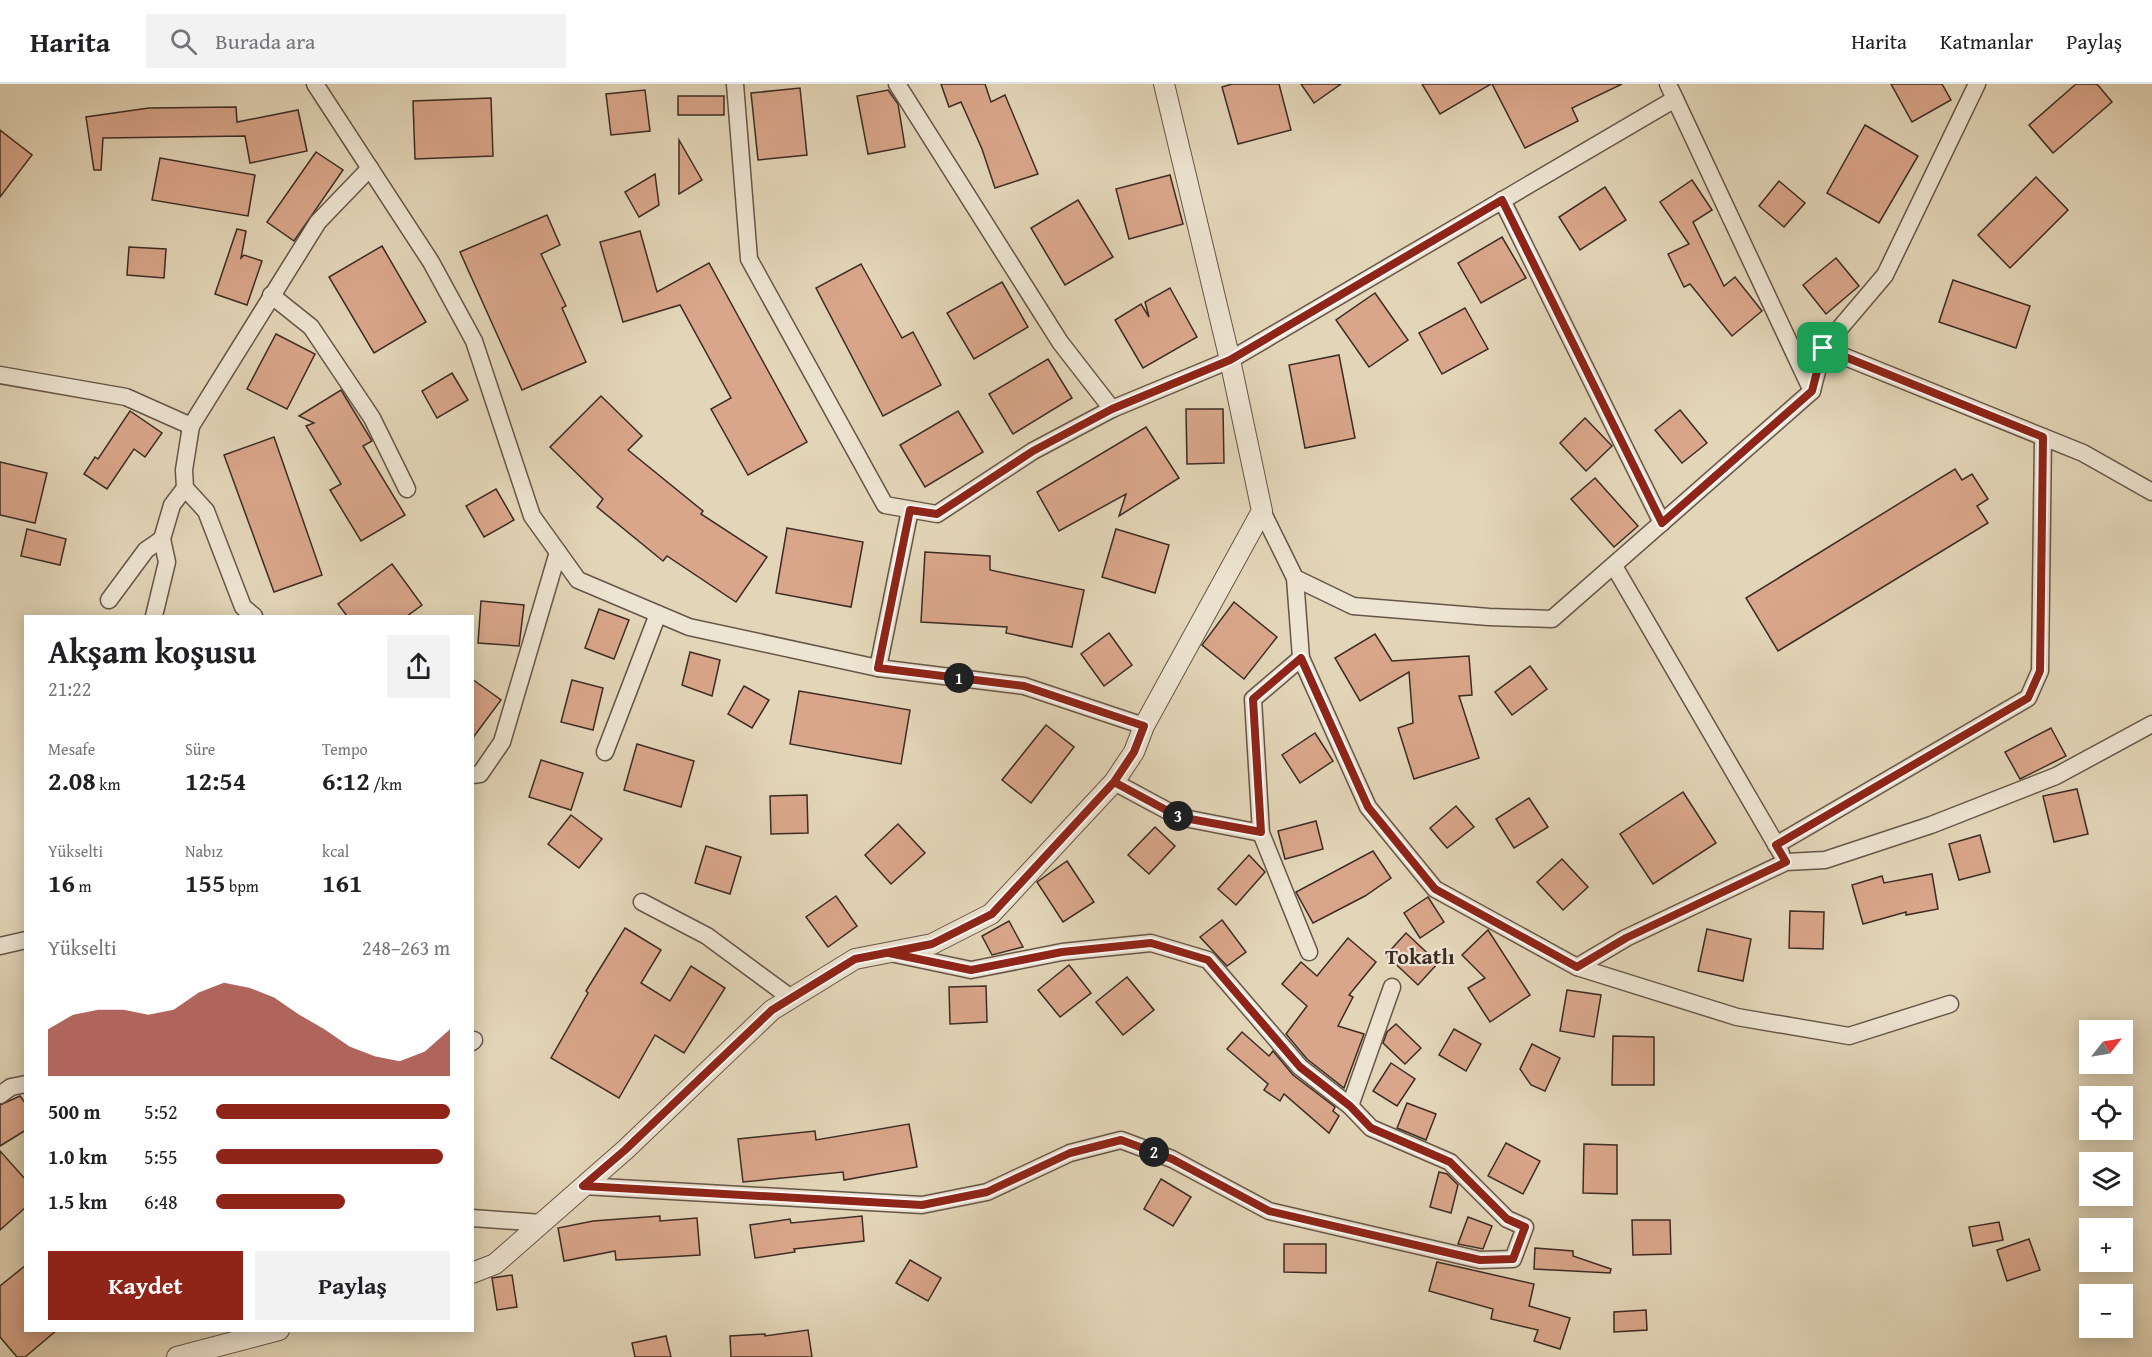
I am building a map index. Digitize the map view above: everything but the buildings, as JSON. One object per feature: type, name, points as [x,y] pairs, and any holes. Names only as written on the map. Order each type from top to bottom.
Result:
[{"type":"street","points":[[315,84],[431,262],[474,341],[532,516],[578,580],[690,627],[878,668],[1024,686],[1144,726]]},
{"type":"street","points":[[735,84],[748,259],[885,505],[937,514],[1033,451],[1112,409],[1230,360],[1502,200],[1672,91],[1812,391]]},
{"type":"street","points":[[897,84],[1060,342],[1112,409]]},
{"type":"street","points":[[1164,84],[1230,360],[1262,511],[1295,578],[1301,658],[1368,807],[1435,889],[1577,967],[1737,1017],[1849,1036],[1950,1004]]},
{"type":"street","points":[[1959,84],[1968,103]]},
{"type":"street","points":[[1295,578],[1353,606],[1489,617],[1552,619],[1812,391],[1823,348],[1885,275],[1977,84]]},
{"type":"street","points":[[253,615],[243,607],[206,511],[185,489],[184,470],[191,426],[318,222],[370,168]]},
{"type":"street","points":[[1502,200],[1662,523]]},
{"type":"street","points":[[271,295],[311,327],[372,418],[407,489]]},
{"type":"street","points":[[1823,348],[2083,453],[2152,492]]},
{"type":"street","points":[[0,375],[126,397],[191,426]]},
{"type":"street","points":[[1776,845],[2028,698],[2040,671],[2043,437]]},
{"type":"street","points":[[154,615],[167,562],[162,539],[172,505],[185,489]]},
{"type":"street","points":[[878,668],[910,510]]},
{"type":"street","points":[[474,1272],[495,1264],[625,1150],[772,1010],[855,959],[932,944],[992,914],[1114,782],[1134,752],[1144,726],[1262,511]]},
{"type":"street","points":[[110,600],[147,550],[162,539]]},
{"type":"street","points":[[474,774],[480,774],[502,742],[558,552]]},
{"type":"street","points":[[1614,566],[1786,862]]},
{"type":"street","points":[[605,752],[657,614]]},
{"type":"street","points":[[1301,658],[1253,699],[1261,832],[1309,952]]},
{"type":"street","points":[[1577,967],[1626,938],[1786,862],[1825,860],[1931,825],[2056,776],[2152,724]]},
{"type":"street","points":[[1114,782],[1179,817],[1261,832]]},
{"type":"street","points":[[642,902],[707,936],[791,998]]},
{"type":"street","points":[[0,946],[24,940]]},
{"type":"street","points":[[583,1186],[922,1205],[987,1192],[1070,1153],[1121,1140],[1172,1159],[1269,1211],[1480,1260],[1513,1259],[1525,1227],[1507,1219],[1450,1162],[1371,1128],[1350,1106],[1300,1067],[1208,960],[1151,943],[1062,952],[971,970],[889,953]]},
{"type":"street","points":[[1350,1106],[1392,987]]},
{"type":"street","points":[[0,1095],[11,1087],[24,1084]]},
{"type":"street","points":[[474,1218],[542,1223]]},
{"type":"street","points":[[177,1357],[271,1332]]},
{"type":"district","name":"Tokatlı","points":[[1420,956]]},
{"type":"route","points":[[1823,348],[1812,391],[1662,523],[1502,200],[1230,360],[1112,409],[1033,451],[937,514],[910,510],[878,668],[1024,686],[1144,726],[1134,752],[1114,782],[992,914],[932,944],[855,959],[772,1010],[625,1150],[583,1186],[922,1205],[987,1192],[1070,1153],[1121,1140],[1172,1159],[1269,1211],[1480,1260],[1513,1259],[1525,1227],[1507,1219],[1450,1162],[1371,1128],[1350,1106],[1300,1067],[1208,960],[1151,943],[1062,952],[971,970],[889,953],[932,944],[992,914],[1053,848],[1114,782],[1179,817],[1261,832],[1253,699],[1301,658],[1368,807],[1435,889],[1577,967],[1626,938],[1786,862],[1776,845],[2028,698],[2040,671],[2043,437],[1823,348]]}]
